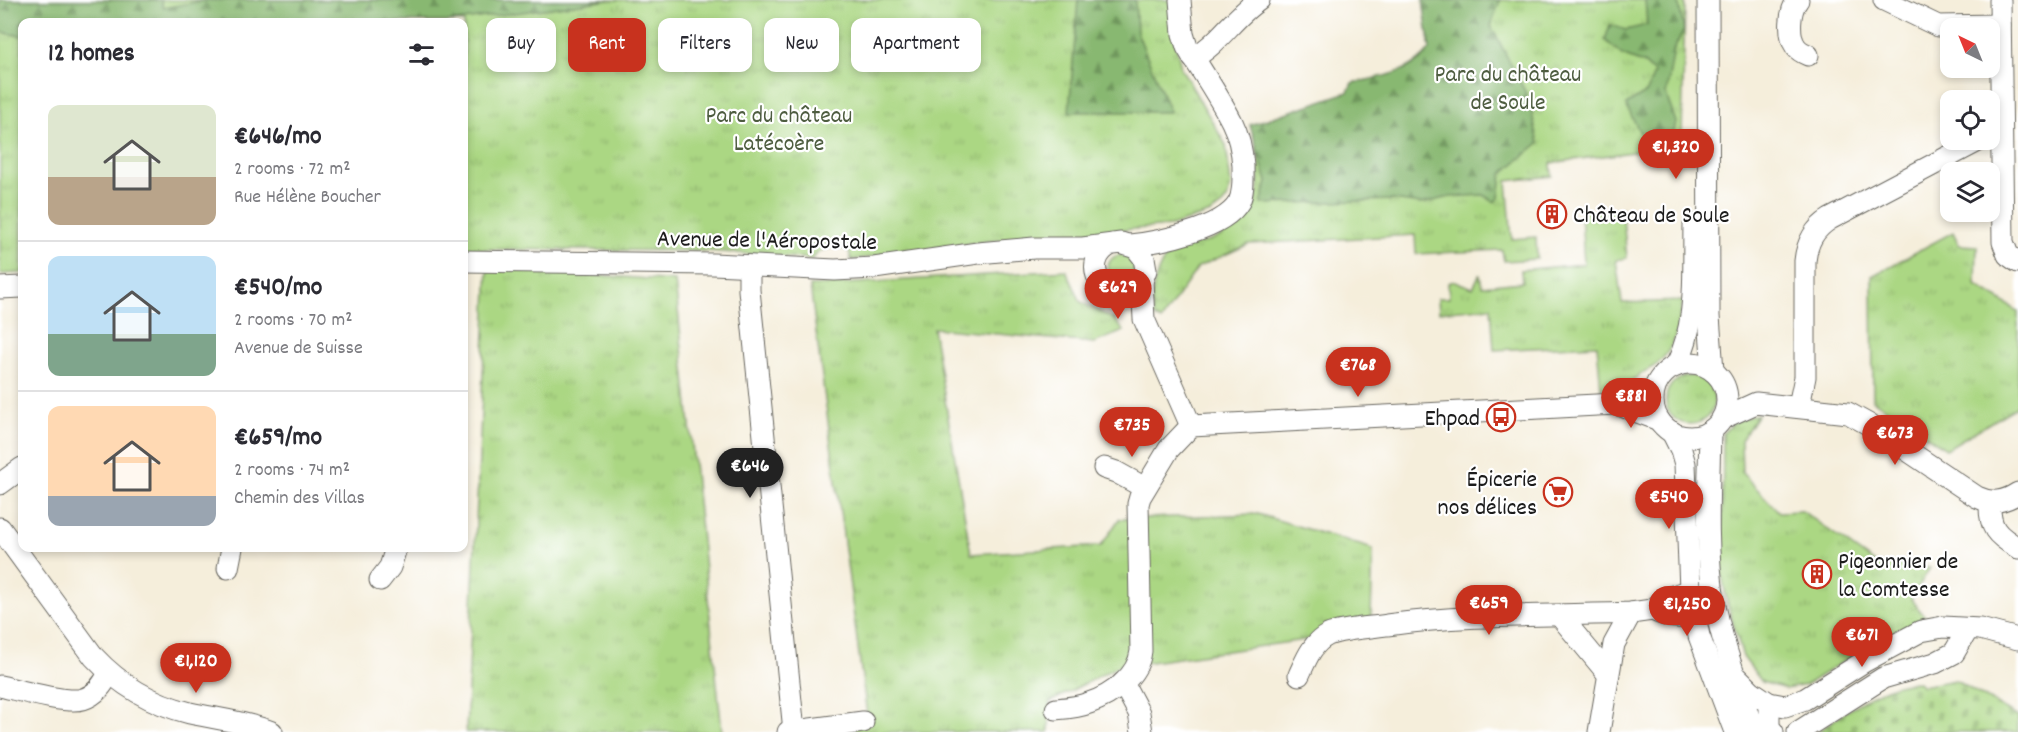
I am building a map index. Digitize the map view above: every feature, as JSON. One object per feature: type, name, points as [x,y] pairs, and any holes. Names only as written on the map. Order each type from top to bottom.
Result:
[{"type":"street","name":"Avenue de l'Aéropostale","points":[[468,261],[583,261],[835,270],[874,268],[978,253],[1034,248],[1068,249],[1159,242],[1212,224],[1232,211],[1242,195],[1244,178],[1239,140],[1232,123],[1187,47],[1183,34],[1180,0]]},
{"type":"street","points":[[1194,58],[1259,0]]},
{"type":"street","points":[[1676,366],[1686,343],[1692,304],[1697,0]]},
{"type":"street","points":[[1708,0],[1708,316],[1718,377],[1727,400],[1716,424],[1709,551],[1714,601],[1724,640],[1754,732]]},
{"type":"street","points":[[1798,0],[1793,8],[1792,39],[1797,49],[1808,55]]},
{"type":"street","points":[[1884,0],[1940,26]]},
{"type":"street","points":[[2000,0],[2000,18]]},
{"type":"street","points":[[2000,25],[2009,60],[2000,109]]},
{"type":"street","points":[[1802,407],[1801,396],[1805,377],[1805,261],[1808,243],[1814,232],[1830,219],[1961,150]]},
{"type":"street","points":[[1996,150],[2003,243],[2008,255],[2018,262]]},
{"type":"street","points":[[1096,275],[1099,254],[1121,245],[1140,252],[1144,258],[1146,270],[1142,280],[1144,319]]},
{"type":"street","points":[[1068,249],[1087,264],[1104,287],[1128,302],[1144,319],[1191,426]]},
{"type":"street","points":[[749,266],[748,290],[791,731],[863,722]]},
{"type":"street","points":[[1116,293],[1129,292],[1142,280]]},
{"type":"street","points":[[0,288],[18,287]]},
{"type":"street","points":[[1735,732],[1706,659],[1690,590],[1685,464],[1682,450],[1653,403],[1657,384],[1665,373],[1676,366],[1691,363],[1706,367],[1756,403],[1802,407],[1855,416],[1977,497],[1990,502],[1999,502],[2018,494]]},
{"type":"street","points":[[1056,709],[1086,705],[1096,701],[1134,673],[1141,651],[1137,510],[1140,497],[1170,449],[1191,426],[1616,404],[1657,384]]},
{"type":"street","points":[[1616,404],[1687,437],[1695,437],[1756,403]]},
{"type":"street","points":[[1104,468],[1145,488]]},
{"type":"street","points":[[0,484],[18,471]]},
{"type":"street","points":[[1990,502],[1990,516],[1994,528],[2002,538],[2018,548]]},
{"type":"street","points":[[0,528],[94,657],[109,673],[149,698],[171,707],[250,724],[272,732]]},
{"type":"street","points":[[380,580],[390,567],[395,552]]},
{"type":"street","points":[[1653,610],[1667,598],[1690,590],[1714,601]]},
{"type":"street","points":[[1299,675],[1313,648],[1329,635],[1348,630],[1436,619],[1560,616],[1653,610],[1681,618],[1695,615],[1714,601]]},
{"type":"street","points":[[1599,732],[1614,644],[1631,613]]},
{"type":"street","points":[[1560,616],[1608,674]]},
{"type":"street","points":[[1736,676],[1769,703],[1785,706],[1805,699],[1921,631],[1943,627],[1980,629],[2018,639]]},
{"type":"street","points":[[1798,732],[1883,678],[1935,663],[1954,652],[1968,629]]},
{"type":"street","points":[[0,686],[68,700],[82,699],[96,692],[109,673]]},
{"type":"street","points":[[1122,683],[1139,713],[1142,732]]},
{"type":"street","points":[[1769,703],[1770,727],[1773,732]]},
{"type":"green space","name":"Parc du château Latécoère","points":[[0,0],[1171,0],[1171,23],[1181,68],[1226,145],[1231,185],[1227,199],[1211,213],[1171,226],[988,241],[851,260],[849,251],[840,248],[824,249],[813,259],[709,251],[468,249],[468,18],[18,18],[18,273],[0,274]]},
{"type":"green space","points":[[0,0],[161,0],[163,8],[207,0],[609,0],[468,19],[18,18],[18,35],[0,32]]},
{"type":"green space","points":[[1078,0],[1135,0],[1137,32],[1170,112],[1069,112]]},
{"type":"green space","name":"Parc du château de Soule","points":[[1423,0],[1685,0],[1682,138],[1677,146],[1551,163],[1552,176],[1507,181],[1512,239],[1536,237],[1537,259],[1504,261],[1502,250],[1416,254],[1415,235],[1249,244],[1198,267],[1161,321],[1154,316],[1151,299],[1153,287],[1160,268],[1170,252],[1179,247],[1207,242],[1221,236],[1236,228],[1251,214],[1258,189],[1259,175],[1256,147],[1250,125],[1348,92],[1352,83],[1395,74],[1414,64],[1430,49]]},
{"type":"green space","points":[[1423,0],[1500,0],[1491,26],[1528,97],[1539,143],[1502,174],[1499,198],[1494,202],[1483,195],[1450,197],[1421,204],[1393,200],[1261,204],[1267,182],[1250,125],[1348,92],[1352,83],[1395,73],[1414,64],[1430,49]]},
{"type":"green space","points":[[1645,0],[1678,0],[1684,30],[1674,49],[1666,95],[1676,122],[1672,139],[1657,141],[1643,139],[1626,105],[1647,92],[1654,73],[1645,64],[1622,55],[1605,40],[1610,25],[1626,30],[1647,25]]},
{"type":"green space","points":[[1622,208],[1627,258],[1616,260],[1622,303],[1683,301],[1678,328],[1668,351],[1656,365],[1633,380],[1601,389],[1597,345],[1494,350],[1491,307],[1439,312],[1438,298],[1449,298],[1448,283],[1454,281],[1473,288],[1479,275],[1482,286],[1522,282],[1521,270],[1584,264],[1581,212]]},
{"type":"green space","points":[[1953,232],[1959,245],[1977,246],[1976,285],[2018,311],[2018,406],[1946,449],[1873,400],[1872,276]]},
{"type":"green space","points":[[1121,255],[1130,259],[1134,268],[1130,277],[1121,281],[1112,277],[1108,268],[1112,259]]},
{"type":"green space","points":[[488,267],[675,281],[722,732],[466,732]]},
{"type":"green space","points":[[1066,270],[1081,302],[1114,319],[1124,331],[1094,343],[933,328],[971,554],[1101,546],[1119,519],[1258,514],[1373,549],[1371,618],[1311,639],[1116,667],[1050,702],[1049,732],[853,732],[867,715],[810,286]]},
{"type":"green space","points":[[1685,376],[1695,376],[1710,386],[1714,400],[1713,409],[1704,420],[1695,424],[1685,424],[1670,414],[1666,405],[1666,395],[1676,380]]},
{"type":"green space","points":[[1758,414],[1741,440],[1742,473],[1779,512],[1802,511],[1875,563],[1930,568],[1911,599],[1926,618],[1886,641],[1871,644],[1806,685],[1786,689],[1762,682],[1743,657],[1722,576],[1723,433],[1736,421]]},
{"type":"green space","points":[[1955,680],[2018,717],[2018,732],[1817,732],[1852,707],[1891,687],[1904,683],[1918,682],[1922,686]]},
{"type":"place","name":"Château de Soule","points":[[1552,214]]},
{"type":"place","name":"Ehpad","points":[[1501,417]]},
{"type":"place","name":"Épicerie nos délices","points":[[1558,492]]},
{"type":"place","name":"Pigeonnier de la Comtesse","points":[[1817,574]]}]
